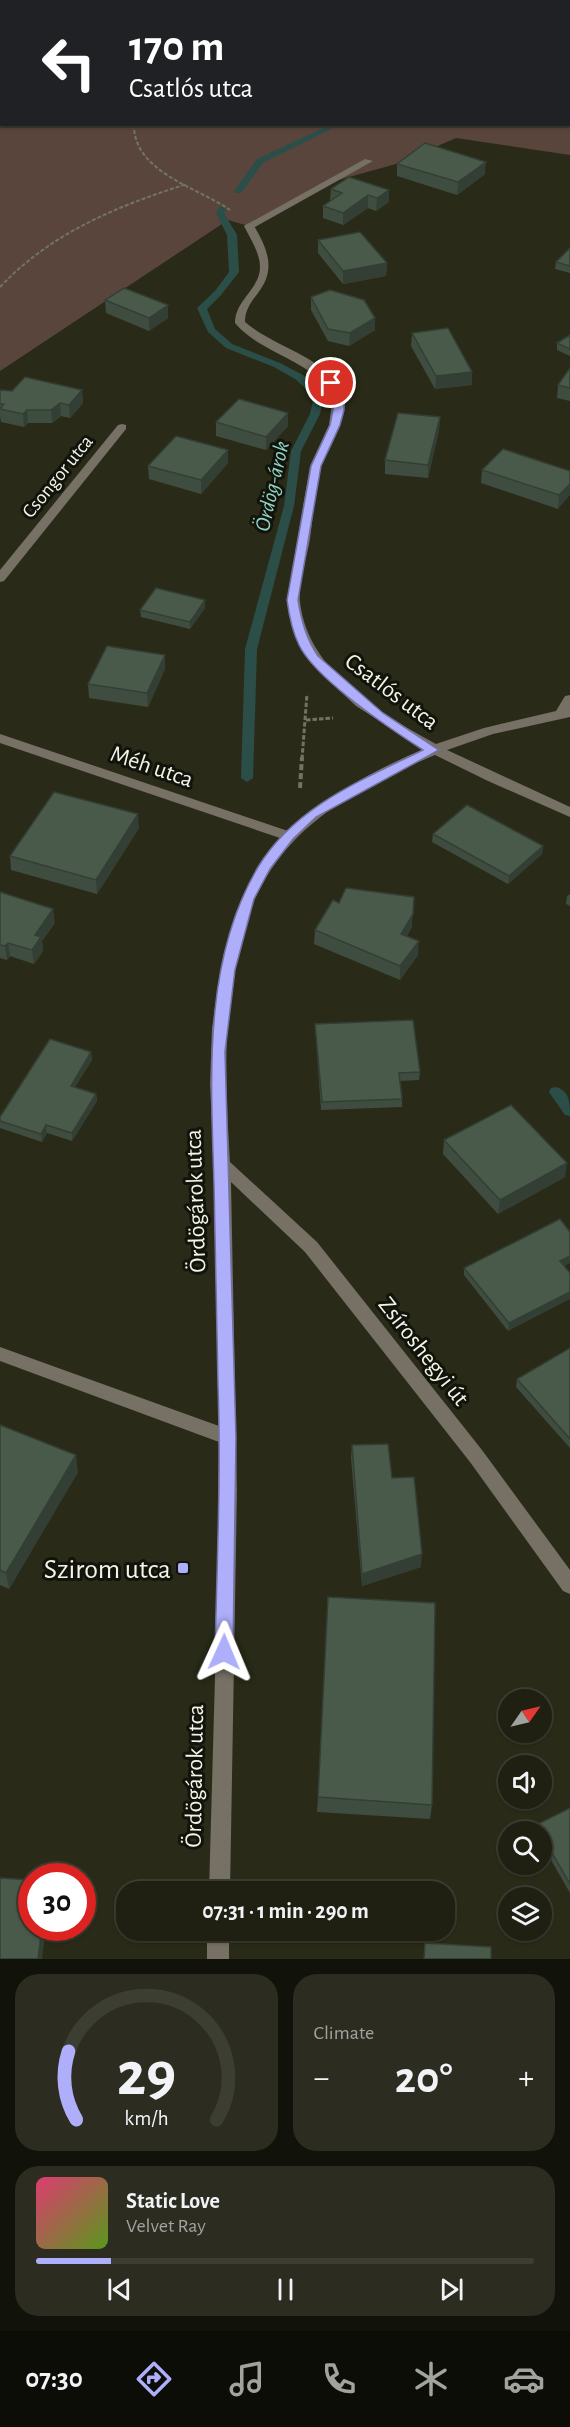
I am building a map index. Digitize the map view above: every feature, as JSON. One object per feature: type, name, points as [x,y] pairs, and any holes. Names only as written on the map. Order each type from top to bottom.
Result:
[{"type":"street","points":[[249,226],[368,161]]},
{"type":"street","name":"Csatlós utca","points":[[249,226],[259,247],[265,268],[263,277],[239,316],[240,323],[313,367],[331,383],[339,396],[335,425],[316,466],[293,600],[299,632],[314,659],[379,716],[432,750],[570,812]]},
{"type":"street","name":"Csongor utca","points":[[0,578],[122,427]]},
{"type":"street","points":[[566,714],[570,699]]},
{"type":"street","name":"Ördögárok utca","points":[[219,1881],[228,1437],[218,1052],[228,970],[247,899],[265,867],[289,836],[312,814],[363,784],[432,750],[495,728],[566,714]]},
{"type":"street","name":"Méh utca","points":[[0,738],[289,836]]},
{"type":"street","name":"Zsíroshegyi út","points":[[222,1164],[311,1247],[476,1456],[570,1585]]},
{"type":"street","points":[[0,1354],[228,1437]]},
{"type":"street","points":[[218,1941],[218,1959]]},
{"type":"path","points":[[134,126],[133,138],[142,157],[220,202],[249,226]]},
{"type":"path","points":[[0,287],[16,268],[99,214],[187,184]]},
{"type":"path","points":[[289,836],[301,783],[307,683],[314,659]]},
{"type":"shaded area","points":[[0,126],[570,126],[570,155],[456,138],[396,164],[320,185],[249,226],[228,220],[0,371]]},
{"type":"building","points":[[425,143],[486,162],[458,182],[397,164]]},
{"type":"building","points":[[349,177],[389,190],[377,198],[368,195],[343,213],[323,206],[342,193],[331,189]]},
{"type":"building","points":[[360,232],[387,263],[343,271],[318,240]]},
{"type":"building","points":[[570,248],[570,266],[556,262]]},
{"type":"building","points":[[124,288],[168,305],[149,318],[105,300]]},
{"type":"building","points":[[330,290],[364,300],[375,318],[350,333],[328,329],[311,297]]},
{"type":"building","points":[[448,328],[472,372],[436,376],[412,333]]},
{"type":"building","points":[[570,335],[570,349],[557,343]]},
{"type":"building","points":[[570,368],[570,388],[558,385]]},
{"type":"building","points":[[25,377],[82,390],[69,405],[60,403],[51,410],[27,410],[23,414],[0,409],[4,404],[0,404],[0,390],[12,391]]},
{"type":"building","points":[[239,399],[288,413],[266,437],[216,422]]},
{"type":"building","points":[[398,413],[440,417],[428,465],[385,460]]},
{"type":"building","points":[[176,436],[228,450],[201,480],[148,466]]},
{"type":"building","points":[[503,449],[570,471],[570,484],[559,495],[482,470]]},
{"type":"building","points":[[156,588],[205,600],[190,622],[140,610]]},
{"type":"building","points":[[107,646],[165,655],[147,693],[88,684]]},
{"type":"building","points":[[54,792],[138,814],[96,880],[10,856]]},
{"type":"building","points":[[467,805],[543,846],[509,876],[433,834]]},
{"type":"building","points":[[346,888],[414,897],[413,914],[401,934],[419,941],[400,966],[315,930],[333,900],[339,903]]},
{"type":"building","points":[[0,892],[53,909],[35,935],[41,937],[32,950],[8,943],[5,946],[0,945]]},
{"type":"building","points":[[413,1020],[420,1072],[399,1073],[402,1099],[322,1102],[315,1024]]},
{"type":"building","points":[[50,1039],[91,1052],[71,1086],[96,1094],[72,1133],[46,1125],[41,1134],[0,1121],[0,1117]]},
{"type":"building","points":[[511,1105],[567,1163],[500,1200],[444,1140]]},
{"type":"building","points":[[560,1219],[570,1232],[570,1256],[560,1261],[570,1273],[570,1292],[509,1323],[464,1268]]},
{"type":"building","points":[[570,1348],[570,1439],[517,1379]]},
{"type":"building","points":[[0,1425],[76,1455],[6,1573],[0,1570]]},
{"type":"building","points":[[388,1444],[392,1478],[414,1477],[422,1554],[362,1574],[352,1445]]},
{"type":"building","points":[[328,1597],[435,1603],[432,1805],[318,1797]]},
{"type":"building","points":[[570,1808],[570,1884],[552,1852],[552,1821],[544,1821]]},
{"type":"building","points":[[0,1878],[18,1879],[18,1941],[40,1941],[38,1959],[0,1959]]},
{"type":"building","points":[[425,1943],[491,1947],[491,1959],[424,1959]]},
{"type":"waterway","name":"Ördög-árok","points":[[238,191],[260,161],[327,129],[327,126]]},
{"type":"waterway","name":"Ördög-árok","points":[[222,209],[220,213],[232,235],[234,272],[218,293],[202,308],[211,330],[229,346],[277,365],[299,377],[319,395],[315,414],[296,451],[289,506],[251,649],[247,778]]},
{"type":"waterway","name":"Ördög-árok","points":[[556,1092],[570,1111]]},
{"type":"place","name":"Szirom utca","points":[[183,1568]]},
{"type":"route","points":[[224,1652],[228,1437],[218,1052],[228,970],[247,899],[265,867],[289,836],[312,814],[363,784],[432,750],[379,716],[338,682],[314,659],[304,645],[299,632],[293,600],[316,466],[335,425],[340,403],[339,396],[331,383]]}]
